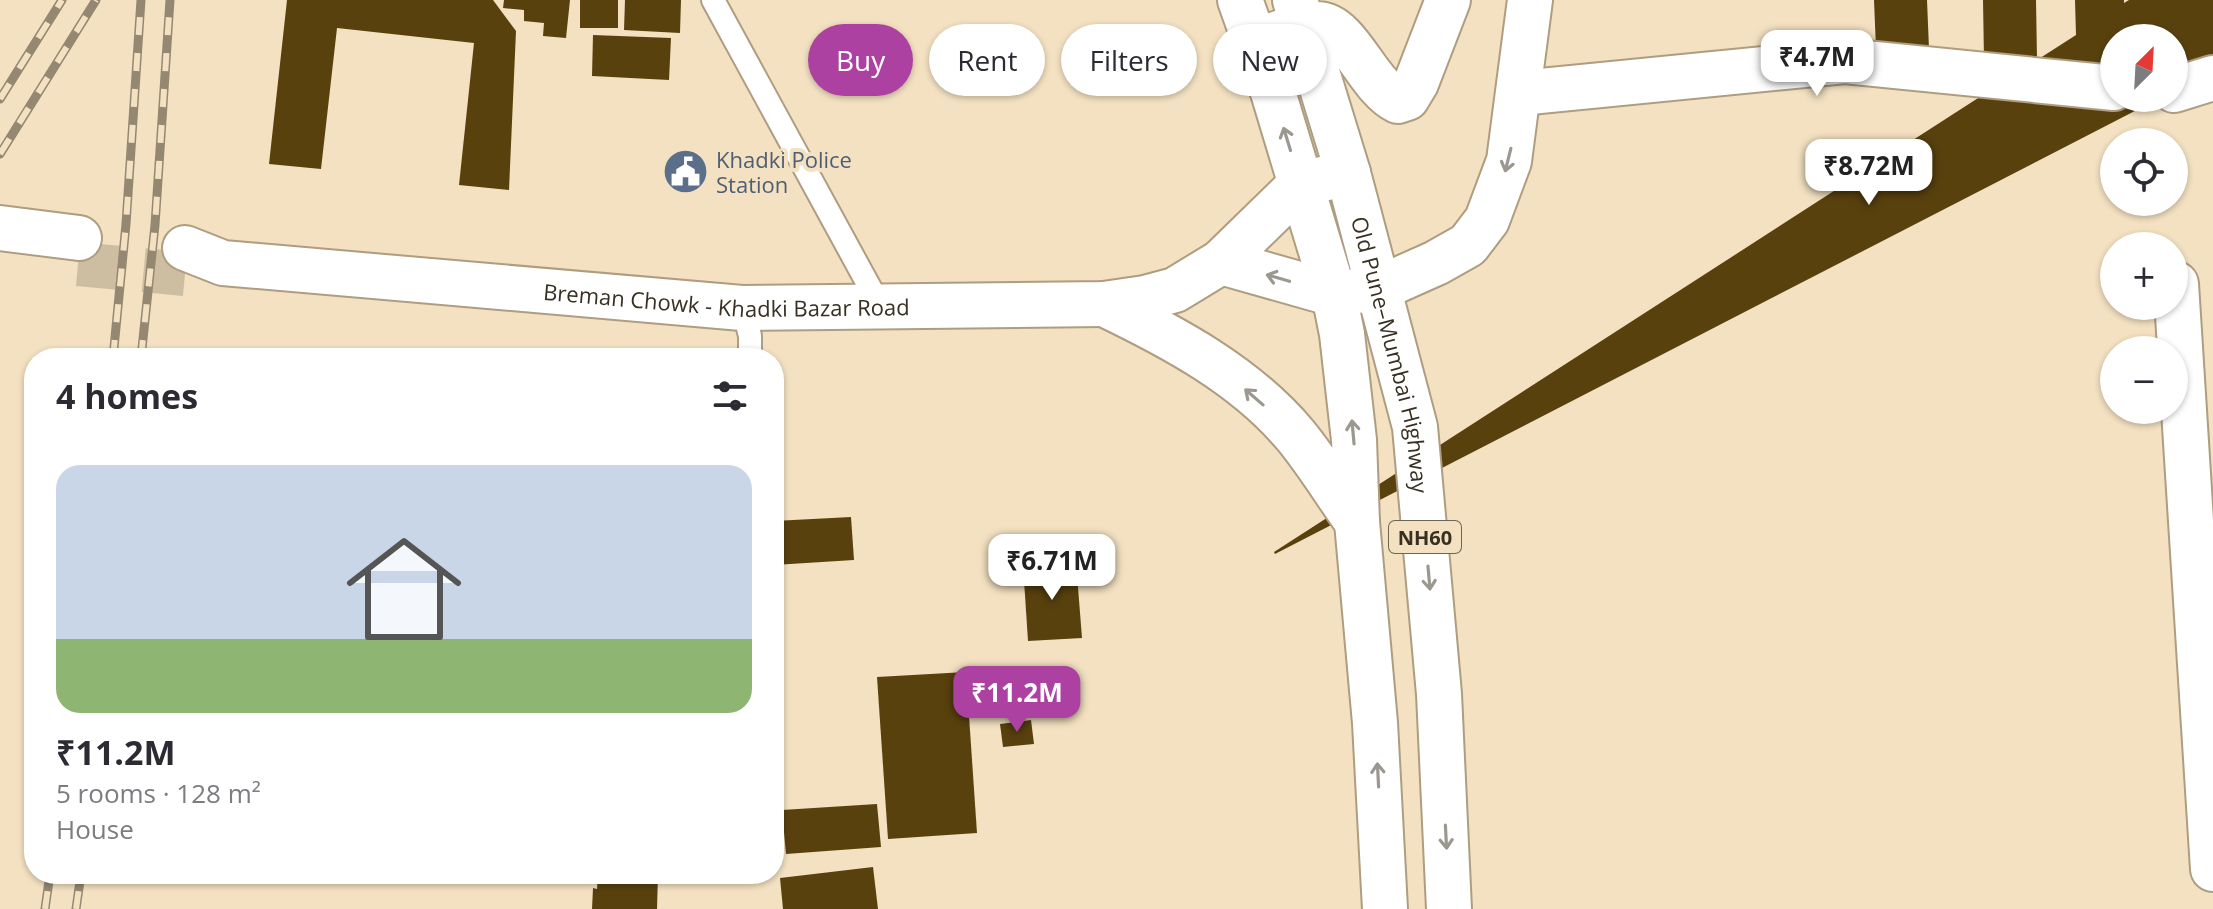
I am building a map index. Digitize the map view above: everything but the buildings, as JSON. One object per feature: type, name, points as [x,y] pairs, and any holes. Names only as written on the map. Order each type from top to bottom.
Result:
[{"type":"main road","name":"Old Pune–Mumbai Highway","points":[[1240,0],[1249,24]]},
{"type":"main road","points":[[1300,14],[1338,33],[1377,84],[1398,101],[1407,98],[1416,83],[1448,0]]},
{"type":"main road","points":[[1221,262],[1334,294],[1380,288],[1468,245],[1487,220],[1509,161],[1530,0]]},
{"type":"main road","name":"Old Pune–Mumbai Highway","points":[[1300,14],[1348,173],[1415,427],[1439,694],[1449,909]]},
{"type":"main road","points":[[1520,93],[1845,61],[2100,87]]},
{"type":"main road","points":[[2188,86],[2213,78]]},
{"type":"main road","name":"Old Pune–Mumbai Highway","points":[[1273,96],[1334,294],[1342,334],[1354,440],[1357,522],[1375,723],[1385,909]]},
{"type":"main road","points":[[1301,184],[1348,173]]},
{"type":"main road","name":"Breman Chowk - Khadki Bazar Road","points":[[198,262],[743,308],[1104,304],[1175,290],[1221,262],[1301,184]]},
{"type":"main road","points":[[0,228],[78,251],[0,257]]},
{"type":"main road","points":[[1104,304],[1200,355],[1255,397],[1295,435],[1357,522]]},
{"type":"main road","points":[[2187,320],[2197,354],[2213,869]]},
{"type":"lane","points":[[713,0],[880,306]]},
{"type":"lane","points":[[743,308],[750,348]]},
{"type":"tunnel","points":[[78,264],[185,274]]},
{"type":"railway","points":[[0,99],[62,0]]},
{"type":"railway","points":[[0,154],[96,0]]},
{"type":"railway","points":[[114,348],[141,0]]},
{"type":"railway","points":[[142,348],[155,225],[170,0]]},
{"type":"railway","points":[[45,909],[49,884]]},
{"type":"railway","points":[[76,909],[80,884]]},
{"type":"place","name":"Khadki Police Station","points":[[685,172]]}]
